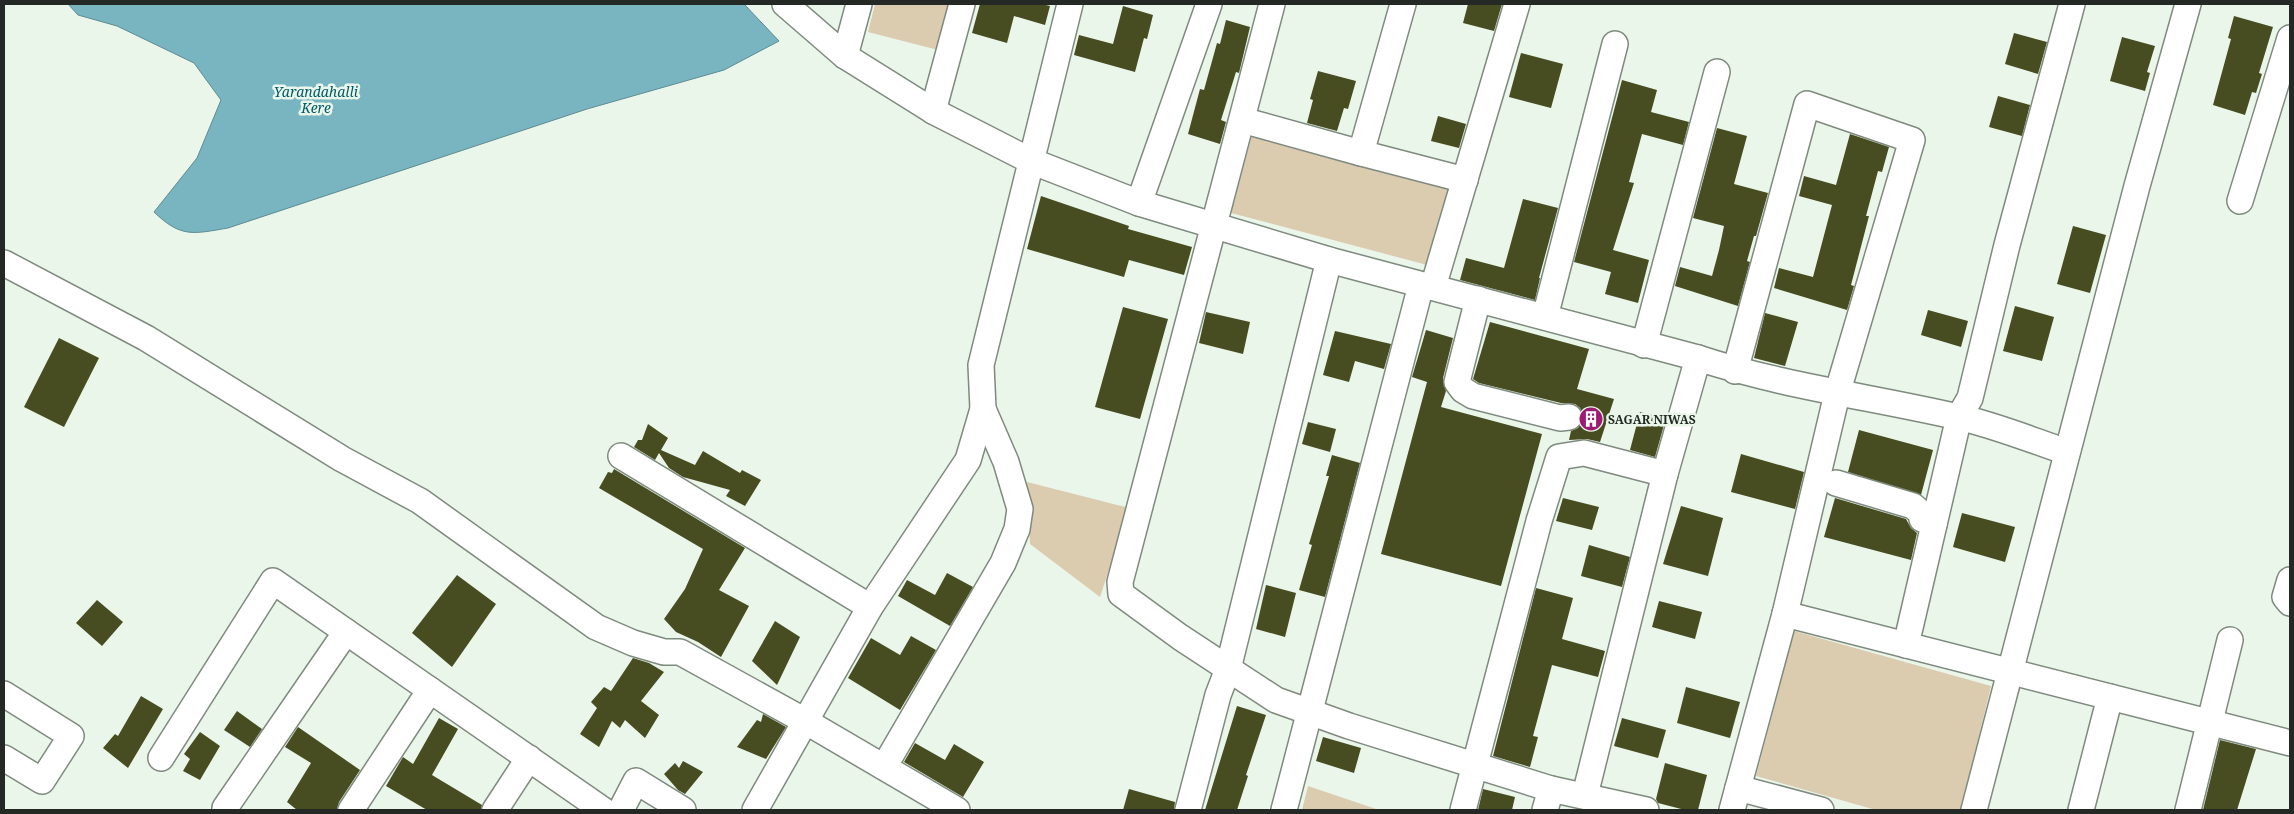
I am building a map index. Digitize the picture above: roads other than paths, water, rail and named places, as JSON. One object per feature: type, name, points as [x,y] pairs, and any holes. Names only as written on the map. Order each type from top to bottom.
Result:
[{"type":"street","points":[[785,4],[846,56],[933,111],[1031,161],[1139,203],[1329,260],[1698,358],[1735,371],[1837,394],[1959,417],[2067,452]]},
{"type":"street","points":[[846,56],[858,4]]},
{"type":"street","points":[[933,111],[962,4]]},
{"type":"street","points":[[755,810],[870,607],[968,460],[983,409],[981,366],[1070,4]]},
{"type":"street","points":[[1139,203],[1208,4]]},
{"type":"street","points":[[1272,4],[1214,227],[1188,315],[1120,582],[1121,594],[1228,669],[1276,700],[1475,765],[1548,799],[1585,795],[1640,810]]},
{"type":"street","points":[[1361,153],[1403,4]]},
{"type":"street","points":[[1284,810],[1309,712],[1427,286],[1465,180],[1517,4]]},
{"type":"street","points":[[1906,645],[1959,417],[1970,398],[2007,245],[2072,4]]},
{"type":"street","points":[[1974,810],[2137,186],[2188,4]]},
{"type":"street","points":[[2240,201],[2290,38]]},
{"type":"street","points":[[1545,317],[1615,44]]},
{"type":"street","points":[[1644,345],[1717,72]]},
{"type":"street","points":[[1735,371],[1807,104],[1912,140],[1837,394],[1785,614],[1735,799],[1821,810]]},
{"type":"street","points":[[1242,120],[1465,180]]},
{"type":"street","points":[[1188,810],[1218,695],[1228,669],[1329,260]]},
{"type":"street","points":[[4,263],[146,338],[342,459],[420,501],[596,627],[633,643],[664,652],[680,652],[805,721],[958,810]]},
{"type":"street","points":[[1478,299],[1457,382],[1463,390],[1473,396],[1534,412],[1560,418],[1570,417]]},
{"type":"street","points":[[1585,795],[1665,474],[1698,358]]},
{"type":"street","points":[[884,767],[1003,563],[1017,529],[1020,509],[1006,462],[983,409]]},
{"type":"street","points":[[1463,810],[1539,521],[1560,457],[1584,453],[1665,474]]},
{"type":"street","points":[[620,456],[870,607]]},
{"type":"street","points":[[1836,483],[1913,506],[1921,513],[1922,519],[1934,524]]},
{"type":"street","points":[[2290,580],[2285,597],[2290,603]]},
{"type":"street","points":[[161,758],[274,581],[604,810]]},
{"type":"street","points":[[1785,614],[2290,743]]},
{"type":"street","points":[[225,808],[346,632]]},
{"type":"street","points":[[2188,810],[2230,640]]},
{"type":"street","points":[[351,810],[430,690]]},
{"type":"street","points":[[4,694],[71,736],[42,782],[4,758]]},
{"type":"street","points":[[2081,810],[2110,697]]},
{"type":"street","points":[[495,810],[528,758]]},
{"type":"street","points":[[621,810],[636,781],[683,810]]},
{"type":"water","name":"Yarandahalli Kere","points":[[68,4],[744,4],[779,41],[724,70],[587,109],[228,228],[205,232],[188,232],[172,226],[154,212],[197,158],[221,100],[194,63],[117,26],[78,15]]},
{"type":"place","name":"SAGAR NIWAS","points":[[1591,419]]}]
